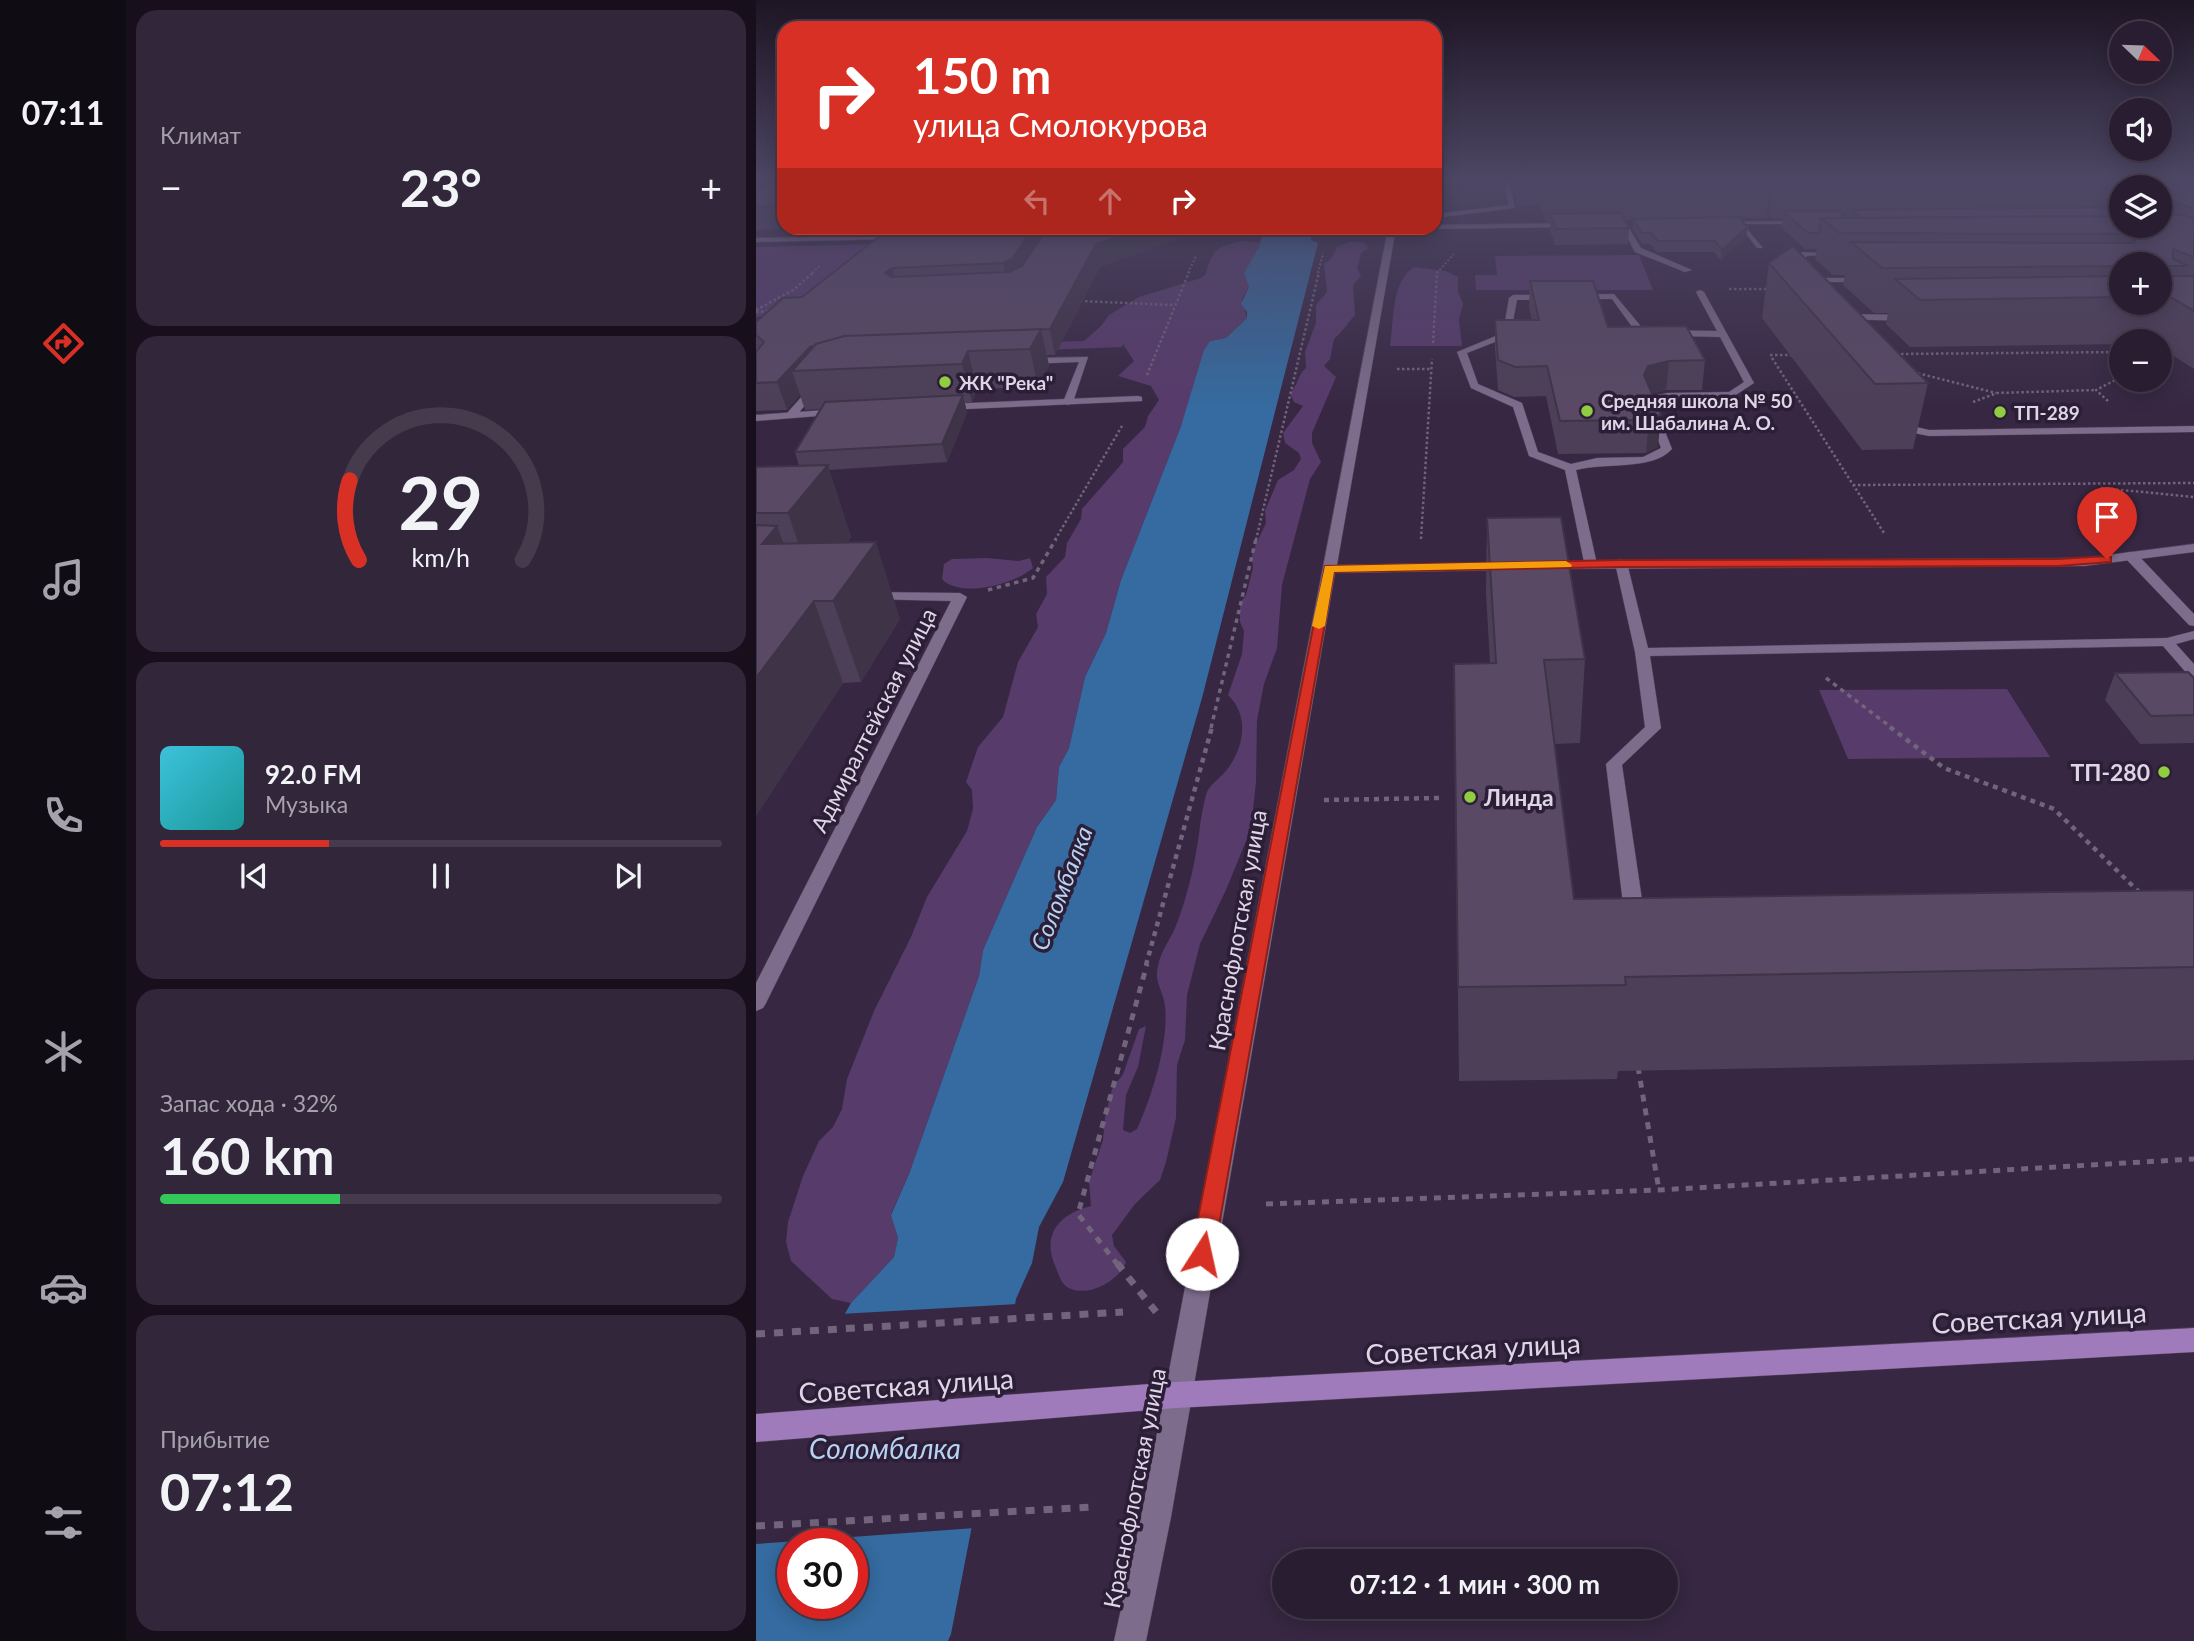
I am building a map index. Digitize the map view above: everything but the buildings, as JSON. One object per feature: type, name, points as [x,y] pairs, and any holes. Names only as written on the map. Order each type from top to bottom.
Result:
[{"type":"main road","name":"Советская улица","points":[[756,1428],[1176,1395],[2194,1340]]},
{"type":"street","name":"Краснофлотская улица","points":[[1130,1641],[1156,1517],[1176,1395],[1387,256]]},
{"type":"street","points":[[1652,256],[1688,270]]},
{"type":"street","points":[[1814,280],[1798,261],[1799,257],[1821,256]]},
{"type":"street","points":[[1804,289],[1814,280],[1883,280]]},
{"type":"street","points":[[1700,292],[1723,334],[1749,383],[1731,395],[1667,396],[1652,399],[1649,404],[1667,449],[1661,456],[1647,460],[1595,461],[1570,468],[1533,454],[1518,405],[1474,386],[1462,352],[1507,334],[1513,298],[1614,296],[1641,333],[1723,334]]},
{"type":"street","points":[[1825,313],[1853,319],[1921,318]]},
{"type":"street","points":[[1017,362],[1085,359],[1069,402]]},
{"type":"street","points":[[792,414],[823,377]]},
{"type":"street","points":[[930,408],[1138,399]]},
{"type":"street","points":[[1889,411],[1901,425],[1929,433],[2194,429]]},
{"type":"street","points":[[756,418],[848,412]]},
{"type":"street","points":[[1570,468],[1590,564]]},
{"type":"street","points":[[1329,569],[1621,563],[2084,562],[2194,548]]},
{"type":"street","points":[[2131,556],[2194,622]]},
{"type":"street","points":[[1621,563],[1642,652],[1653,728],[1614,764],[1635,921],[1649,920]]},
{"type":"street","points":[[851,596],[960,597]]},
{"type":"street","name":"Адмиралтейская улица","points":[[756,1003],[960,597]]},
{"type":"street","points":[[1642,652],[2167,642],[2194,635]]},
{"type":"street","points":[[2167,642],[2194,673]]},
{"type":"path","name":"Адмиралтейская улица","points":[[960,597],[1033,578],[1138,399],[1173,305],[1196,256]]},
{"type":"path","points":[[1157,1313],[1078,1214],[1216,711],[1323,256]]},
{"type":"path","points":[[756,311],[793,290],[824,262]]},
{"type":"path","points":[[1419,568],[1437,272]]},
{"type":"path","points":[[1732,300],[1724,289],[1804,289]]},
{"type":"path","points":[[1077,301],[1173,305]]},
{"type":"path","points":[[756,311],[784,311]]},
{"type":"path","points":[[2172,352],[2181,351]]},
{"type":"path","points":[[1884,354],[2109,352]]},
{"type":"path","points":[[1806,355],[1770,355],[1903,564]]},
{"type":"path","points":[[1909,372],[1997,393],[2096,390]]},
{"type":"path","points":[[1972,402],[1997,393]]},
{"type":"path","points":[[1853,485],[2194,483]]},
{"type":"path","points":[[2079,485],[2194,497]]},
{"type":"path","points":[[1788,649],[1944,768],[2054,809],[2142,895]]},
{"type":"path","points":[[1324,800],[1439,798]]},
{"type":"path","points":[[1638,1062],[1659,1191]]},
{"type":"path","points":[[1266,1204],[1659,1191],[2194,1159]]},
{"type":"path","points":[[756,1334],[1123,1312]]},
{"type":"path","points":[[756,1526],[1092,1507]]},
{"type":"shaded area","points":[[756,256],[968,256],[766,316],[756,317]]},
{"type":"shaded area","points":[[1213,256],[1255,256],[1248,269],[1249,287],[1242,299],[1247,318],[1226,338],[1210,341],[1181,426],[1121,580],[1106,633],[1085,677],[1069,748],[1059,767],[1056,800],[1037,827],[983,950],[979,976],[909,1174],[891,1214],[898,1238],[894,1257],[851,1303],[832,1299],[791,1261],[786,1242],[788,1222],[803,1176],[819,1141],[833,1127],[842,1109],[847,1079],[874,1011],[911,937],[927,897],[967,831],[973,809],[972,790],[966,782],[978,747],[1003,717],[1018,662],[1038,627],[1036,614],[1047,594],[1046,577],[1065,557],[1067,543],[1081,519],[1082,509],[1123,462],[1123,449],[1145,427],[1148,416],[1159,400],[1151,386],[1118,376],[1134,361],[1123,344],[1122,347],[1044,350],[1048,342],[1084,341],[1109,315],[1139,297],[1201,278],[1206,274]]},
{"type":"shaded area","points":[[1333,256],[1360,256],[1357,268],[1361,276],[1353,285],[1355,315],[1334,339],[1330,359],[1324,366],[1336,377],[1312,433],[1312,443],[1321,462],[1310,479],[1282,585],[1277,648],[1264,684],[1257,720],[1256,782],[1251,829],[1200,944],[1187,995],[1185,1040],[1177,1065],[1176,1118],[1160,1180],[1135,1204],[1112,1235],[1114,1246],[1126,1262],[1117,1276],[1093,1289],[1075,1290],[1067,1287],[1059,1276],[1050,1246],[1052,1236],[1061,1221],[1091,1206],[1089,1182],[1103,1140],[1112,1089],[1123,1074],[1139,1029],[1146,1026],[1138,1067],[1126,1095],[1123,1130],[1130,1133],[1137,1129],[1154,1085],[1166,1020],[1164,1000],[1157,977],[1159,960],[1175,928],[1185,899],[1207,792],[1232,762],[1240,742],[1240,712],[1228,695],[1242,654],[1244,631],[1240,622],[1240,603],[1246,595],[1253,568],[1252,553],[1266,523],[1265,511],[1278,480],[1294,470],[1301,459],[1299,453],[1285,443],[1283,433],[1303,406],[1294,402],[1290,393],[1306,368],[1305,352],[1316,323],[1316,305],[1327,292],[1324,264]]},
{"type":"shaded area","points":[[1495,256],[1639,256],[1653,290],[1476,290],[1475,275],[1497,275]]},
{"type":"shaded area","points":[[1414,267],[1446,271],[1458,277],[1458,292],[1463,304],[1459,319],[1462,346],[1390,346],[1397,292],[1407,273]]},
{"type":"shaded area","points":[[1030,558],[1033,568],[1001,584],[974,589],[950,585],[942,579],[944,564],[952,559],[1019,561]]},
{"type":"shaded area","points":[[2007,689],[2050,757],[1848,759],[1819,690]]},
{"type":"water","name":"Соломбалка","points":[[1254,256],[1315,256],[1202,698],[1063,1182],[1039,1227],[1032,1263],[1016,1299],[951,1634],[948,1641],[756,1641],[756,1471],[851,1303],[894,1257],[898,1238],[891,1215],[909,1174],[979,976],[983,950],[1037,827],[1056,800],[1059,767],[1069,748],[1085,677],[1106,633],[1121,580],[1181,426],[1204,350],[1210,341],[1226,338],[1247,318],[1247,312],[1241,304],[1249,287],[1244,273]]},
{"type":"pier","points":[[1018,1304],[975,1528],[868,1536],[868,1528],[777,1528],[777,1542],[756,1544],[756,1464],[840,1314]]},
{"type":"slow traffic","points":[[1319,626],[1329,569],[1566,565]]},
{"type":"place","name":"ЖК \"Река\"","points":[[945,382]]},
{"type":"place","name":"Средняя школа № 50 им. Шабалина А. О.","points":[[1587,411]]},
{"type":"place","name":"ТП-289","points":[[2000,412]]},
{"type":"place","name":"ТП-280","points":[[2164,772]]},
{"type":"place","name":"Линда","points":[[1470,797]]},
{"type":"route","points":[[1202,1254],[1329,569],[1621,563],[2084,562],[2107,559]]}]
